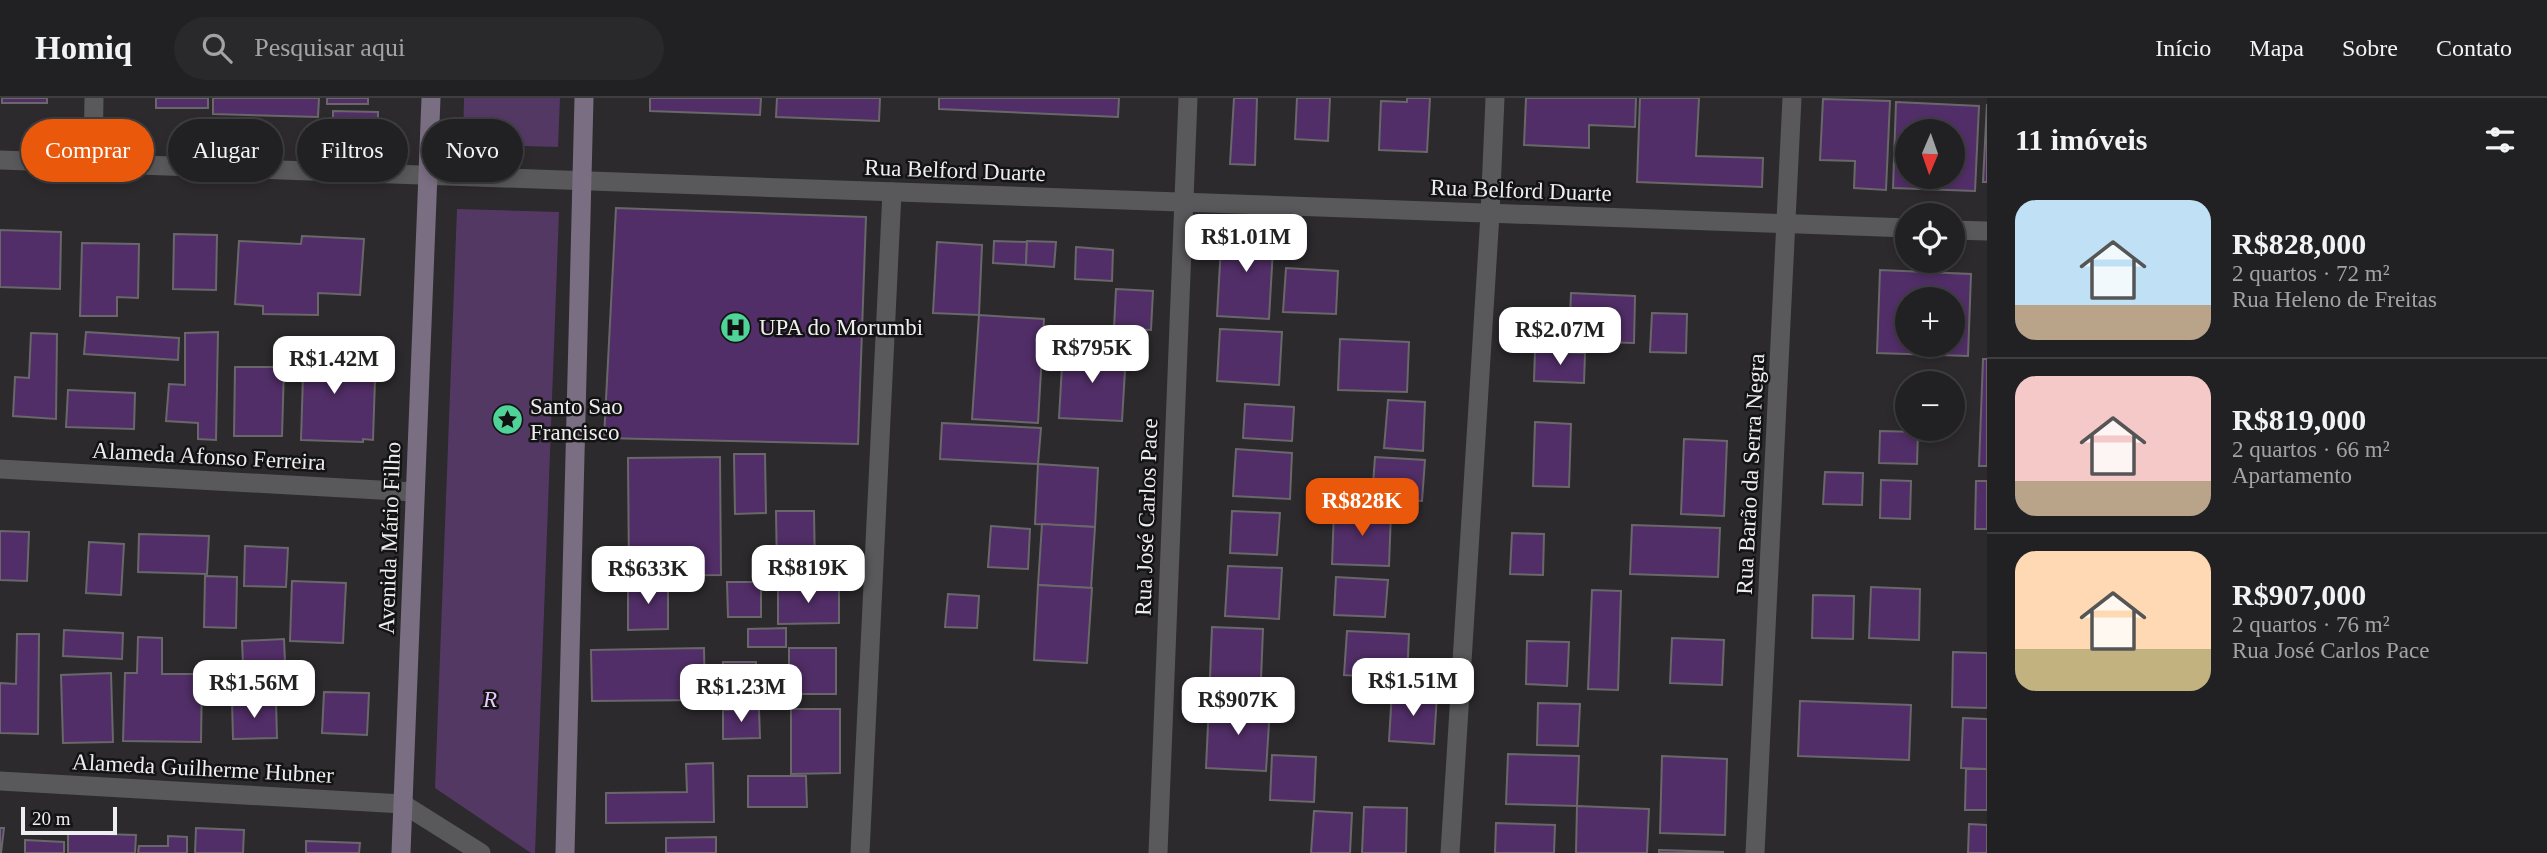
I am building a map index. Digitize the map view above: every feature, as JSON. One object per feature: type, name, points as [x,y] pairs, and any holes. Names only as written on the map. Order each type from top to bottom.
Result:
[{"type":"main road","name":"Avenida Mário Filho","points":[[430,119],[431,98]]},
{"type":"main road","points":[[565,853],[583,98]]},
{"type":"main road","name":"Avenida Mário Filho","points":[[401,853],[428,182]]},
{"type":"street","points":[[94,98],[94,119]]},
{"type":"street","name":"Rua José Carlos Pace","points":[[1158,853],[1188,98]]},
{"type":"street","points":[[1450,853],[1495,98]]},
{"type":"street","name":"Rua Barão da Serra Negra","points":[[1755,853],[1788,224],[1792,98]]},
{"type":"street","name":"Rua Belford Duarte","points":[[0,160],[21,161]]},
{"type":"street","name":"Rua Belford Duarte","points":[[154,166],[422,176]]},
{"type":"street","name":"Rua Belford Duarte","points":[[523,179],[1895,228]]},
{"type":"street","points":[[860,853],[892,192]]},
{"type":"street","points":[[1965,230],[1987,231]]},
{"type":"street","name":"Alameda Afonso Ferreira","points":[[0,469],[415,492]]},
{"type":"street","name":"Alameda Guilherme Hubner","points":[[0,781],[403,804]]},
{"type":"street","points":[[403,804],[481,853]]},
{"type":"green space","points":[[464,98],[560,98],[558,147],[523,146],[523,119],[464,119]]},
{"type":"green space","name":"R","points":[[457,209],[559,212],[535,853],[531,853],[435,788]]},
{"type":"building","points":[[2,98],[47,98],[47,103],[2,103]]},
{"type":"building","points":[[156,98],[208,98],[208,108],[156,108]]},
{"type":"building","points":[[213,98],[319,98],[318,117],[213,114]]},
{"type":"building","points":[[327,98],[368,98],[368,104],[327,104]]},
{"type":"building","points":[[650,98],[761,98],[760,115],[650,111]]},
{"type":"building","points":[[777,98],[880,98],[879,121],[776,117]]},
{"type":"building","points":[[939,98],[1119,98],[1118,117],[939,109]]},
{"type":"building","points":[[1234,98],[1257,98],[1255,165],[1230,164]]},
{"type":"building","points":[[1297,98],[1330,98],[1328,141],[1295,139]]},
{"type":"building","points":[[1407,98],[1430,98],[1427,152],[1379,150],[1381,101],[1407,102]]},
{"type":"building","points":[[1526,98],[1636,98],[1635,127],[1589,125],[1589,148],[1524,145]]},
{"type":"building","points":[[1640,98],[1699,98],[1696,156],[1763,158],[1762,187],[1637,182]]},
{"type":"building","points":[[1823,99],[1890,101],[1886,190],[1854,188],[1855,161],[1820,160]]},
{"type":"building","points":[[1896,102],[1979,106],[1975,191],[1920,189],[1965,189],[1965,119],[1895,119]]},
{"type":"building","points":[[1987,104],[1987,182],[1983,182]]},
{"type":"building","points":[[333,111],[378,112],[378,119],[333,119]]},
{"type":"building","points":[[1895,131],[1895,188],[1893,188]]},
{"type":"building","name":"UPA do Morumbi","points":[[616,208],[866,217],[858,444],[604,438]]},
{"type":"building","points":[[1222,228],[1274,231],[1269,319],[1217,316]]},
{"type":"building","points":[[0,230],[61,232],[60,289],[0,287]]},
{"type":"building","points":[[174,234],[217,235],[216,290],[173,289]]},
{"type":"building","points":[[302,236],[364,239],[360,295],[318,293],[318,315],[263,314],[263,306],[235,304],[239,241],[301,244]]},
{"type":"building","points":[[994,241],[1027,242],[1026,265],[993,263]]},
{"type":"building","points":[[1027,241],[1056,242],[1054,267],[1026,265]]},
{"type":"building","points":[[937,242],[982,245],[979,315],[933,313]]},
{"type":"building","points":[[82,243],[139,244],[138,298],[117,297],[117,316],[80,316]]},
{"type":"building","points":[[1076,247],[1113,250],[1112,281],[1075,279]]},
{"type":"building","points":[[1286,268],[1338,271],[1336,314],[1283,312]]},
{"type":"building","points":[[1880,270],[1895,271],[1895,273],[1971,274],[1968,356],[1965,356],[1965,287],[1895,287],[1895,354],[1877,353]]},
{"type":"building","points":[[1116,289],[1153,291],[1151,330],[1114,328]]},
{"type":"building","points":[[1571,293],[1635,296],[1634,343],[1569,341]]},
{"type":"building","points":[[1652,313],[1687,314],[1686,353],[1650,352]]},
{"type":"building","points":[[979,315],[1044,319],[1038,423],[972,419]]},
{"type":"building","points":[[1220,329],[1282,332],[1279,385],[1217,381]]},
{"type":"building","points":[[86,332],[179,338],[178,360],[84,354]]},
{"type":"building","points":[[218,332],[216,440],[198,439],[198,423],[166,421],[169,384],[185,385],[185,333]]},
{"type":"building","points":[[31,333],[57,334],[56,419],[13,416],[15,377],[29,378]]},
{"type":"building","points":[[302,339],[344,341],[343,373],[364,374],[364,379],[375,379],[373,440],[301,440],[303,375],[299,375]]},
{"type":"building","points":[[1340,339],[1409,342],[1407,392],[1338,390]]},
{"type":"building","points":[[1063,349],[1126,353],[1122,421],[1059,418]]},
{"type":"building","points":[[1535,351],[1585,353],[1584,383],[1534,381]]},
{"type":"building","points":[[1983,359],[1987,359],[1987,466],[1979,466]]},
{"type":"building","points":[[235,367],[284,367],[282,436],[234,436]]},
{"type":"building","points":[[68,390],[135,393],[134,429],[66,427]]},
{"type":"building","points":[[1388,400],[1425,402],[1423,451],[1384,448]]},
{"type":"building","points":[[1245,404],[1294,407],[1292,441],[1243,438]]},
{"type":"building","points":[[1535,422],[1571,424],[1569,487],[1533,486]]},
{"type":"building","points":[[942,423],[1041,428],[1038,464],[940,459]]},
{"type":"building","points":[[1880,431],[1895,431],[1895,441],[1918,441],[1917,464],[1879,463]]},
{"type":"building","points":[[1684,439],[1727,441],[1724,516],[1681,514]]},
{"type":"building","points":[[1236,449],[1292,453],[1290,499],[1233,496]]},
{"type":"building","points":[[734,454],[765,454],[766,513],[735,514]]},
{"type":"building","points":[[720,457],[721,575],[629,576],[628,458]]},
{"type":"building","points":[[1375,457],[1425,460],[1422,501],[1372,498]]},
{"type":"building","points":[[1038,464],[1098,468],[1095,527],[1035,524]]},
{"type":"building","points":[[1825,472],[1863,473],[1862,505],[1823,504]]},
{"type":"building","points":[[1881,480],[1911,481],[1910,519],[1880,518]]},
{"type":"building","points":[[1976,481],[1987,481],[1987,529],[1975,529]]},
{"type":"building","points":[[1334,510],[1391,512],[1389,566],[1332,564]]},
{"type":"building","points":[[776,511],[814,511],[815,572],[777,573]]},
{"type":"building","points":[[1232,511],[1280,513],[1277,555],[1230,553]]},
{"type":"building","points":[[1042,524],[1095,527],[1091,588],[1038,585]]},
{"type":"building","points":[[1632,525],[1720,528],[1718,577],[1630,574]]},
{"type":"building","points":[[991,526],[1030,529],[1028,569],[988,567]]},
{"type":"building","points":[[0,531],[29,532],[27,581],[0,580]]},
{"type":"building","points":[[1512,533],[1544,534],[1543,575],[1510,574]]},
{"type":"building","points":[[139,534],[209,536],[207,574],[138,572]]},
{"type":"building","points":[[89,542],[124,544],[121,595],[86,593]]},
{"type":"building","points":[[245,546],[288,548],[286,587],[244,586]]},
{"type":"building","points":[[1228,566],[1282,568],[1279,619],[1225,616]]},
{"type":"building","points":[[205,576],[237,577],[236,628],[204,627]]},
{"type":"building","points":[[1336,577],[1388,580],[1385,617],[1334,615]]},
{"type":"building","points":[[292,581],[346,583],[343,643],[290,641]]},
{"type":"building","points":[[628,582],[668,582],[668,629],[628,630]]},
{"type":"building","points":[[727,582],[761,582],[761,617],[728,617]]},
{"type":"building","points":[[1038,585],[1092,588],[1087,663],[1034,660]]},
{"type":"building","points":[[778,587],[839,587],[839,623],[778,624]]},
{"type":"building","points":[[1871,587],[1920,589],[1919,640],[1869,638]]},
{"type":"building","points":[[1592,590],[1621,591],[1618,690],[1588,689]]},
{"type":"building","points":[[948,594],[979,596],[977,628],[945,627]]},
{"type":"building","points":[[1813,595],[1854,596],[1853,639],[1812,638]]},
{"type":"building","points":[[1212,627],[1263,629],[1261,679],[1210,678]]},
{"type":"building","points":[[786,628],[786,647],[748,647],[748,629]]},
{"type":"building","points":[[64,630],[123,633],[122,659],[63,656]]},
{"type":"building","points":[[1347,631],[1409,634],[1407,679],[1344,675]]},
{"type":"building","points":[[17,634],[39,634],[38,734],[0,733],[0,683],[16,684]]},
{"type":"building","points":[[138,637],[162,638],[162,674],[202,674],[201,742],[123,741],[125,673],[137,673]]},
{"type":"building","points":[[1672,638],[1724,640],[1722,685],[1670,683]]},
{"type":"building","points":[[284,639],[285,662],[243,664],[242,641]]},
{"type":"building","points":[[1527,641],[1569,642],[1567,686],[1526,684]]},
{"type":"building","points":[[704,648],[705,700],[592,701],[591,650]]},
{"type":"building","points":[[789,648],[836,648],[836,694],[789,694]]},
{"type":"building","points":[[1953,652],[1987,653],[1987,708],[1952,707]]},
{"type":"building","points":[[723,662],[756,662],[756,695],[723,695]]},
{"type":"building","points":[[111,673],[113,742],[63,743],[61,675]]},
{"type":"building","points":[[1392,691],[1437,694],[1434,744],[1389,741]]},
{"type":"building","points":[[324,692],[369,693],[367,735],[322,733]]},
{"type":"building","points":[[276,700],[277,738],[233,739],[232,701]]},
{"type":"building","points":[[1800,701],[1911,705],[1909,760],[1798,756]]},
{"type":"building","points":[[1209,703],[1270,707],[1266,771],[1206,768]]},
{"type":"building","points":[[1538,703],[1580,704],[1578,746],[1537,745]]},
{"type":"building","points":[[759,709],[760,738],[723,739],[723,710]]},
{"type":"building","points":[[791,709],[840,709],[840,773],[791,774]]},
{"type":"building","points":[[1963,718],[1987,719],[1987,769],[1961,768]]},
{"type":"building","points":[[1508,754],[1579,756],[1577,806],[1506,804]]},
{"type":"building","points":[[1272,755],[1316,757],[1314,802],[1270,800]]},
{"type":"building","points":[[1662,756],[1727,759],[1725,835],[1660,833]]},
{"type":"building","points":[[713,763],[714,822],[606,823],[606,793],[687,792],[686,764]]},
{"type":"building","points":[[1966,769],[1987,769],[1987,810],[1965,810]]},
{"type":"building","points":[[748,776],[806,776],[807,807],[748,807]]},
{"type":"building","points":[[1577,806],[1649,809],[1647,853],[1576,853]]},
{"type":"building","points":[[1364,807],[1407,808],[1406,853],[1362,853]]},
{"type":"building","points":[[1314,811],[1352,813],[1350,853],[1311,853]]},
{"type":"building","points":[[1496,823],[1555,825],[1554,853],[1495,853]]},
{"type":"building","points":[[1969,824],[1987,825],[1987,853],[1968,853]]},
{"type":"building","points":[[0,828],[4,828],[1,853],[0,853]]},
{"type":"building","points":[[196,828],[244,830],[243,853],[195,853]]},
{"type":"building","points":[[68,833],[136,835],[135,853],[68,853]]},
{"type":"building","points":[[168,836],[187,837],[187,853],[138,853],[139,846],[168,846]]},
{"type":"building","points":[[716,837],[716,853],[666,853],[666,838]]},
{"type":"building","points":[[25,840],[64,842],[64,853],[25,853]]},
{"type":"building","points":[[306,841],[360,843],[359,853],[306,853]]},
{"type":"building","points":[[1659,850],[1723,852],[1723,853],[1659,853]]},
{"type":"place","name":"UPA do Morumbi","points":[[736,327]]},
{"type":"place","name":"Santo Sao Francisco","points":[[507,419]]}]
